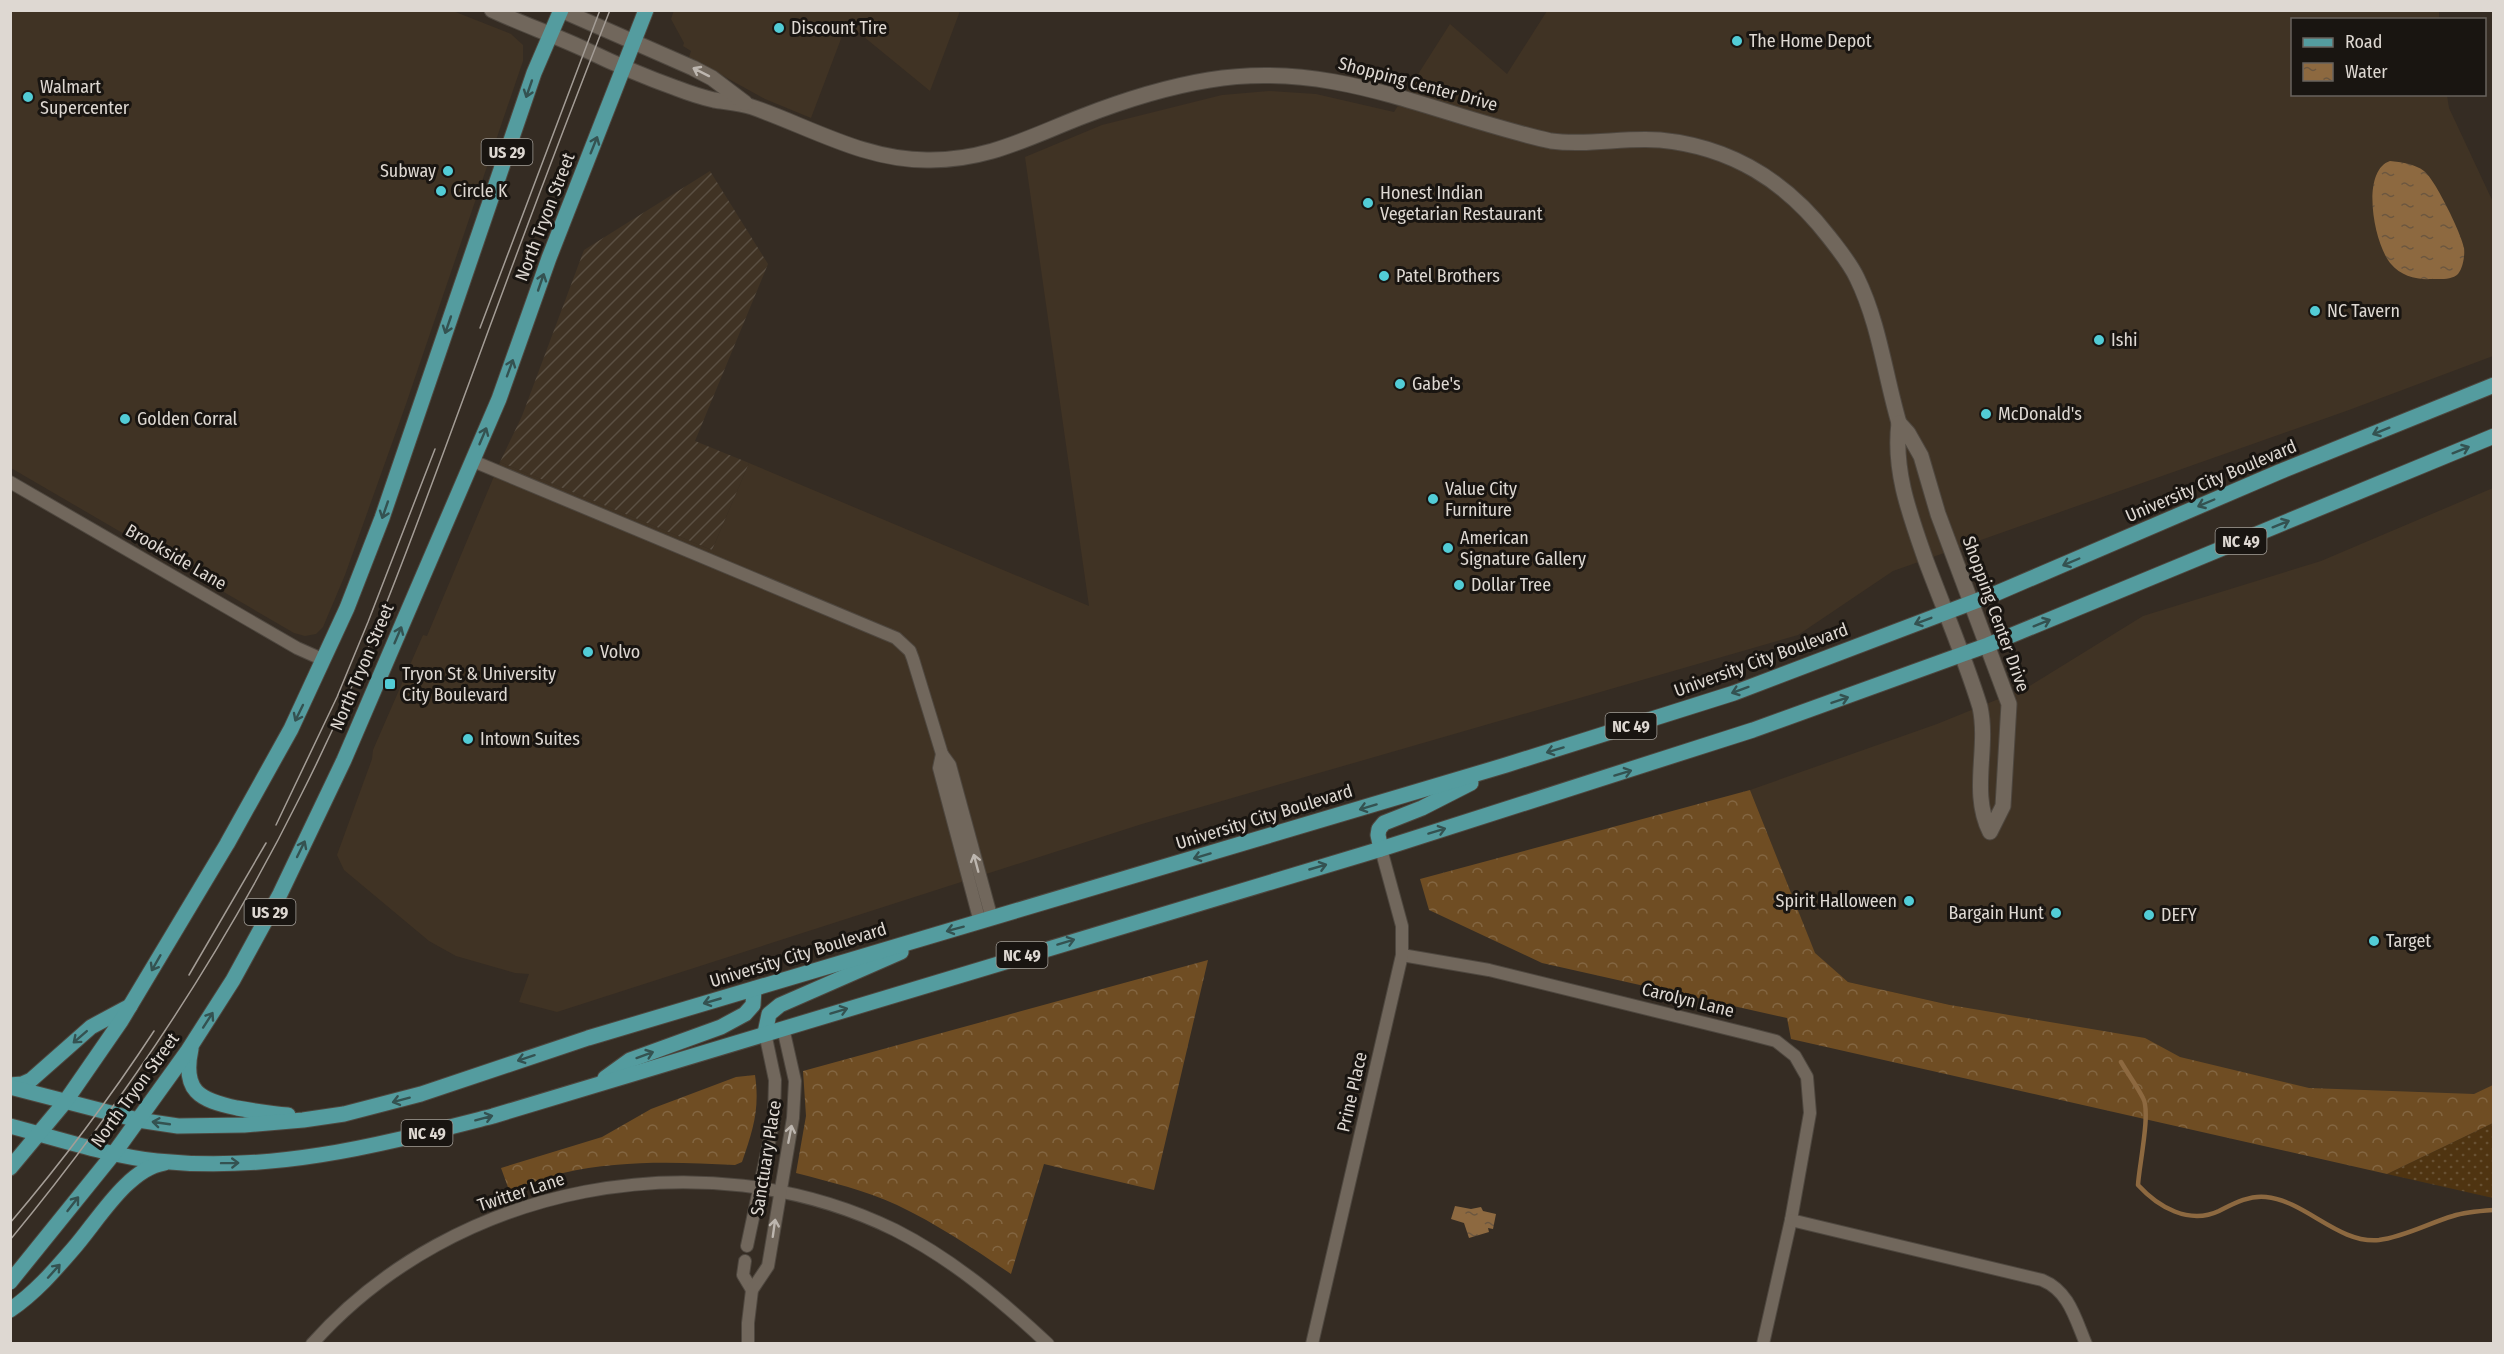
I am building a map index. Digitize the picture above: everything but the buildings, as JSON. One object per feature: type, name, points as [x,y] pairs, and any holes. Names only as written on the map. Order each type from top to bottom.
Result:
[{"type":"main road","name":"North Tryon Street","points":[[10,1168],[65,1102],[130,1006],[248,807],[291,729],[324,660],[382,518],[534,73],[561,10]]},
{"type":"main road","name":"North Tryon Street","points":[[10,1282],[115,1152],[195,1040],[233,980],[289,875],[344,760],[473,461],[646,10]]},
{"type":"main road","name":"University City Boulevard","points":[[10,1086],[65,1102],[178,1126],[273,1123],[321,1118],[421,1094],[588,1038],[1506,765],[1734,693],[1972,603],[2279,472],[2493,385]]},
{"type":"main road","name":"NC 49","points":[[10,1310],[49,1276],[129,1182],[156,1164],[262,1162],[358,1150],[493,1116],[1381,849],[1753,730],[1962,656],[2493,436]]},
{"type":"main road","points":[[1381,849],[1378,835],[1384,823],[1422,808],[1506,765]]},
{"type":"main road","points":[[765,1033],[769,1014],[780,1005],[883,962],[930,936]]},
{"type":"main road","points":[[595,1085],[630,1060],[721,1027],[745,1014],[753,1005],[754,989]]},
{"type":"main road","points":[[10,1086],[31,1080],[91,1027],[130,1006]]},
{"type":"main road","points":[[195,1040],[190,1056],[189,1073],[192,1083],[203,1098],[219,1104],[271,1114],[321,1118]]},
{"type":"main road","points":[[10,1126],[115,1152]]},
{"type":"main road","name":"NC 49","points":[[115,1152],[172,1162]]},
{"type":"street","name":"Shopping Center Drive","points":[[492,10],[625,69],[695,95],[749,106],[877,154],[909,159],[945,160],[1017,144],[1110,106],[1186,85],[1246,75],[1284,74],[1355,84],[1551,141],[1568,143],[1652,140],[1691,145],[1749,165],[1776,182],[1804,207],[1835,244],[1857,278],[1864,294],[1899,423],[1899,471],[1912,519],[1982,716],[1980,804],[1983,819],[1990,832],[2003,806],[2010,713],[2008,698],[1938,514],[1921,456],[1908,433],[1899,423]]},
{"type":"street","name":"Shopping Center Drive","points":[[561,10],[711,78],[749,106]]},
{"type":"street","points":[[473,461],[896,638],[910,651],[942,754],[950,765],[986,921]]},
{"type":"street","name":"Brookside Lane","points":[[10,482],[297,648],[324,660]]},
{"type":"street","name":"Prine Place","points":[[1312,1344],[1402,955],[1402,926],[1381,849]]},
{"type":"street","name":"Carolyn Lane","points":[[1402,955],[1489,970],[1716,1025],[1776,1041],[1795,1056],[1807,1077],[1810,1113],[1791,1220],[1763,1344]]},
{"type":"street","name":"Sanctuary Place","points":[[748,1344],[752,1290],[768,1266],[793,1118],[795,1081],[783,1028]]},
{"type":"street","name":"Sanctuary Place","points":[[747,1246],[774,1119],[776,1096],[765,1033]]},
{"type":"street","name":"Twitter Lane","points":[[312,1344],[348,1307],[406,1262],[466,1230],[533,1204],[585,1191],[666,1181],[732,1183],[779,1191],[828,1203],[895,1230],[959,1268],[1047,1344]]},
{"type":"street","points":[[1791,1220],[2042,1280],[2060,1290],[2068,1300],[2086,1344]]},
{"type":"street","name":"Sanctuary Place","points":[[745,1261],[743,1275],[752,1290]]},
{"type":"shaded area","points":[[11,10],[453,11],[511,34],[523,45],[523,61],[406,404],[345,575],[323,627],[316,634],[305,636],[294,633],[11,468]]},
{"type":"shaded area","points":[[674,10],[960,11],[930,91],[847,23],[811,118],[765,99],[689,57],[691,51],[683,46],[684,43],[671,19]]},
{"type":"shaded area","points":[[1547,11],[2439,11],[2439,18],[2291,18],[2291,96],[2447,96],[2449,108],[2493,202],[2493,356],[2349,410],[1893,571],[1798,635],[1142,824],[557,1012],[519,1002],[529,974],[515,973],[456,956],[429,941],[344,870],[337,855],[372,759],[373,750],[423,635],[427,636],[500,462],[712,550],[749,463],[1089,606],[1025,157],[1102,125],[1222,95],[1269,91],[1316,94],[1394,112],[1450,24],[1507,74]]},
{"type":"shaded area","points":[[710,171],[768,264],[695,441],[749,463],[712,550],[500,462],[522,416],[584,250]]},
{"type":"shaded area","points":[[2493,488],[2493,1123],[2387,1174],[1950,1005],[1848,982],[1815,954],[1750,790],[1937,724],[2028,687],[2143,616],[2321,561]]},
{"type":"shaded area","points":[[2493,1123],[2493,1198],[2387,1174]]},
{"type":"green space","points":[[1750,790],[1815,953],[1848,982],[1950,1005],[2145,1038],[2180,1057],[2309,1088],[2474,1094],[2493,1085],[2493,1123],[2387,1174],[1791,1039],[1787,1018],[1542,963],[1429,910],[1420,879]]},
{"type":"green space","points":[[1208,960],[1154,1190],[1044,1164],[1011,1274],[912,1212],[860,1191],[796,1173],[806,1116],[803,1071]]},
{"type":"green space","points":[[755,1075],[757,1098],[754,1119],[742,1162],[735,1165],[670,1163],[605,1166],[563,1173],[509,1190],[501,1168],[602,1137],[651,1109],[736,1077]]},
{"type":"water","points":[[2390,161],[2412,165],[2424,171],[2441,195],[2464,248],[2462,265],[2455,276],[2421,279],[2410,276],[2395,268],[2385,255],[2375,226],[2373,193],[2375,179],[2381,168]]},
{"type":"water","points":[[1455,1206],[1471,1209],[1481,1207],[1483,1211],[1496,1214],[1493,1229],[1488,1228],[1489,1232],[1469,1238],[1464,1223],[1451,1219]]},
{"type":"waterway","points":[[2121,1062],[2141,1094],[2145,1105],[2145,1127],[2138,1185],[2155,1200],[2175,1212],[2185,1215],[2208,1215],[2247,1199],[2266,1197],[2295,1206],[2350,1236],[2379,1240],[2398,1236],[2458,1215],[2494,1210]]},
{"type":"tram line","points":[[480,328],[600,10]]},
{"type":"tram line","points":[[10,1240],[92,1135],[168,1026],[238,912],[301,795],[370,644],[610,10]]},
{"type":"tram line","points":[[276,825],[337,697],[435,449]]},
{"type":"tram line","points":[[189,975],[266,843]]},
{"type":"tram line","points":[[10,1223],[85,1129],[154,1031]]},
{"type":"place","name":"Discount Tire","points":[[779,28]]},
{"type":"place","name":"The Home Depot","points":[[1737,41]]},
{"type":"place","name":"Walmart Supercenter","points":[[28,97]]},
{"type":"place","name":"Subway","points":[[448,171]]},
{"type":"place","name":"Circle K","points":[[441,191]]},
{"type":"place","name":"Honest Indian Vegetarian Restaurant","points":[[1368,203]]},
{"type":"place","name":"Patel Brothers","points":[[1384,276]]},
{"type":"place","name":"NC Tavern","points":[[2315,311]]},
{"type":"place","name":"Ishi","points":[[2099,340]]},
{"type":"place","name":"Gabe's","points":[[1400,384]]},
{"type":"place","name":"McDonald's","points":[[1986,414]]},
{"type":"place","name":"Golden Corral","points":[[125,419]]},
{"type":"place","name":"Value City Furniture","points":[[1433,499]]},
{"type":"place","name":"American Signature Gallery","points":[[1448,548]]},
{"type":"place","name":"Dollar Tree","points":[[1459,585]]},
{"type":"place","name":"Volvo","points":[[588,652]]},
{"type":"place","name":"Tryon St & University City Boulevard","points":[[390,684]]},
{"type":"place","name":"Intown Suites","points":[[468,739]]},
{"type":"place","name":"Spirit Halloween","points":[[1909,901]]},
{"type":"place","name":"Bargain Hunt","points":[[2056,913]]},
{"type":"place","name":"DEFY","points":[[2149,915]]},
{"type":"place","name":"Target","points":[[2374,941]]}]
